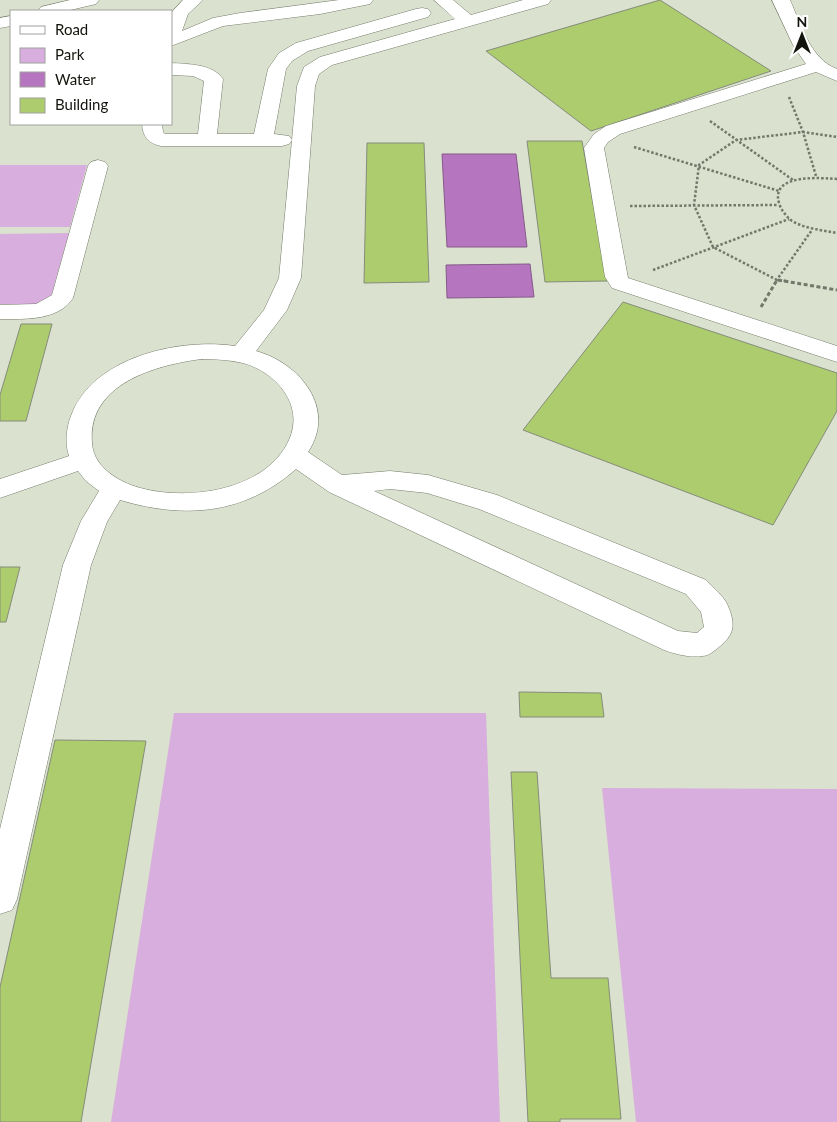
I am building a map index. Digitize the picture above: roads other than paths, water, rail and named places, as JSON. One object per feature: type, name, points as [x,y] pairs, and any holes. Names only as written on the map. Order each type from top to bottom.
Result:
[{"type":"lane","points":[[51,10],[90,0]]},
{"type":"lane","points":[[172,34],[176,16],[194,0]]},
{"type":"lane","points":[[172,39],[226,20],[320,10],[364,0]]},
{"type":"lane","points":[[263,140],[278,69],[285,57],[302,47],[447,3],[471,0]]},
{"type":"lane","points":[[240,355],[270,321],[283,300],[290,278],[306,86],[311,71],[326,61],[542,0]]},
{"type":"lane","points":[[781,0],[809,58],[817,66],[837,74]]},
{"type":"lane","points":[[447,3],[467,20]]},
{"type":"lane","points":[[817,66],[613,130],[601,138],[594,148],[616,277],[620,283],[837,354]]},
{"type":"lane","points":[[172,69],[193,69],[214,79],[207,140]]},
{"type":"lane","points":[[152,125],[153,135],[161,140],[301,140]]},
{"type":"lane","points":[[2,319],[41,312],[53,306],[62,298],[98,166]]},
{"type":"lane","points":[[202,351],[240,355],[273,368],[291,382],[303,400],[306,414],[306,428],[302,442],[293,455],[282,468],[248,489],[228,497],[206,502],[162,502],[141,499],[114,488],[94,473],[84,460],[78,433],[81,418],[88,405],[110,381],[143,363],[162,356],[202,351]]},
{"type":"lane","points":[[293,455],[338,486],[674,642],[702,645],[719,631],[715,608],[696,587],[488,502],[428,484],[390,480],[338,486]]},
{"type":"lane","points":[[0,489],[84,460]]},
{"type":"lane","points":[[0,899],[77,565],[94,521],[114,488]]},
{"type":"water","points":[[442,154],[516,154],[527,247],[447,247]]},
{"type":"water","points":[[530,264],[534,297],[447,298],[446,265]]}]
